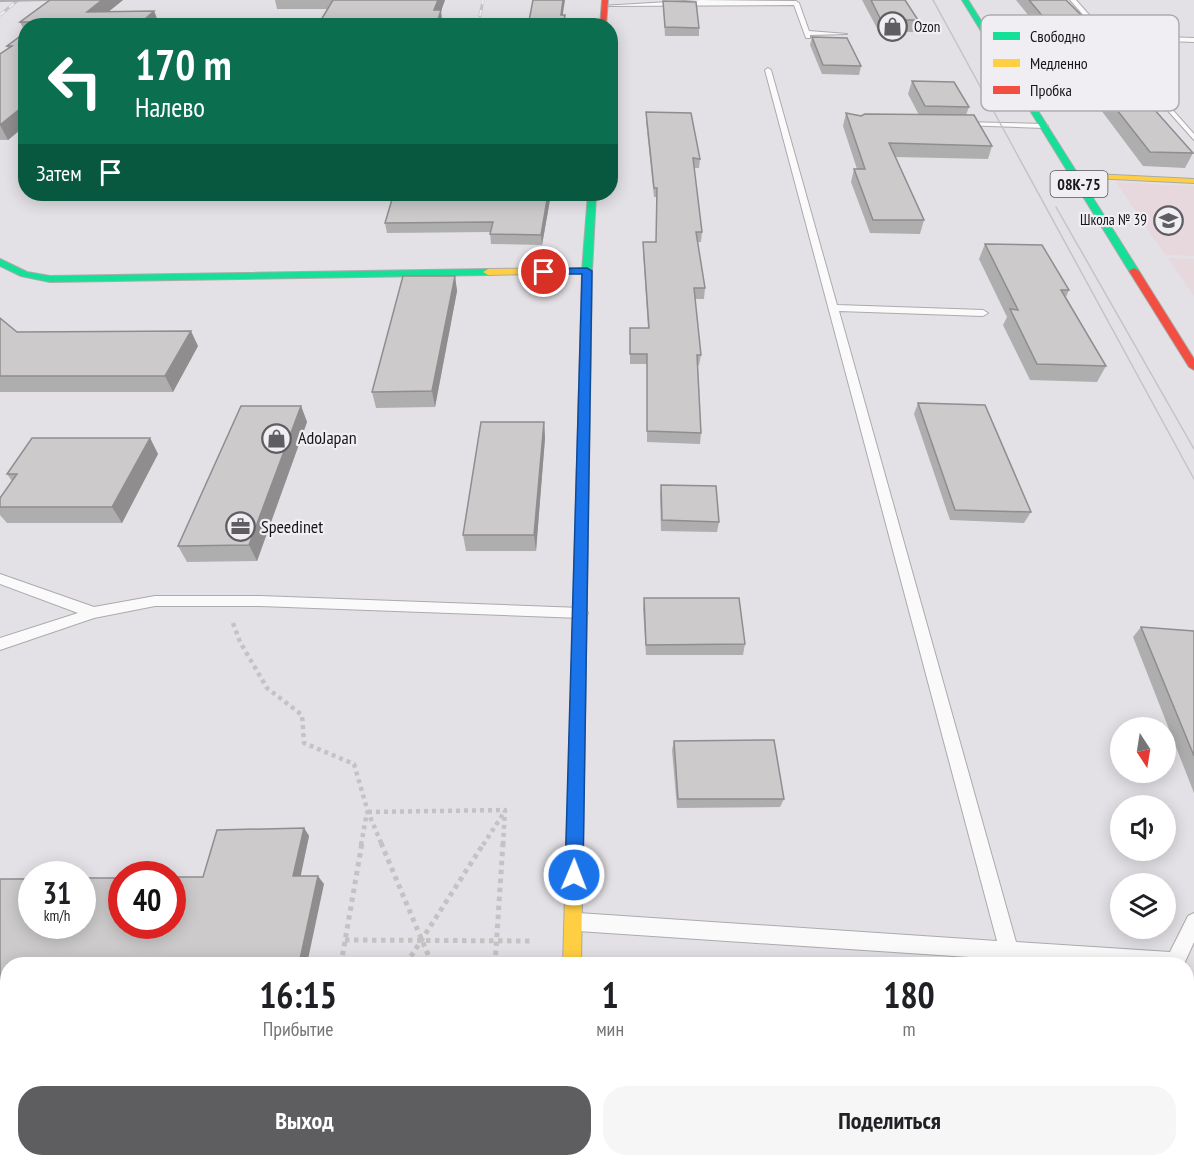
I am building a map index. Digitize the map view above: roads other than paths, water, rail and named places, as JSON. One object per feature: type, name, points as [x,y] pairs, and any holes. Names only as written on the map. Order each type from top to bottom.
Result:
[{"type":"street","name":"08К-75","points":[[965,0],[981,25]]},
{"type":"street","points":[[604,18],[605,3]]},
{"type":"street","name":"08К-75","points":[[1035,111],[1194,367]]},
{"type":"street","points":[[1074,175],[1194,181]]},
{"type":"street","points":[[572,957],[587,271],[592,201]]},
{"type":"street","points":[[0,262],[24,274],[50,279],[587,271]]},
{"type":"lane","points":[[1072,0],[1086,15]]},
{"type":"lane","points":[[605,3],[796,3],[807,35],[844,34]]},
{"type":"lane","points":[[1179,39],[1194,40]]},
{"type":"lane","points":[[768,70],[1009,951]]},
{"type":"lane","points":[[1170,111],[1194,138]]},
{"type":"lane","points":[[950,124],[1044,126]]},
{"type":"lane","points":[[833,308],[983,313]]},
{"type":"lane","points":[[0,579],[94,613]]},
{"type":"lane","points":[[0,644],[94,613],[155,602],[260,601],[580,613]]},
{"type":"lane","points":[[573,922],[1092,957]]},
{"type":"lane","points":[[1179,957],[1194,922]]},
{"type":"tram line","points":[[933,0],[981,88]]},
{"type":"tram line","points":[[993,111],[1194,479]]},
{"type":"tram line","points":[[1056,207],[1194,449]]},
{"type":"railway","points":[[0,15],[18,0]]},
{"type":"railway","points":[[480,16],[483,0]]},
{"type":"place","name":"Ozon","points":[[893,27]]},
{"type":"place","name":"Школа № 39","points":[[1168,220]]},
{"type":"place","name":"AdoJapan","points":[[277,438]]},
{"type":"place","name":"Speedinet","points":[[240,527]]}]
